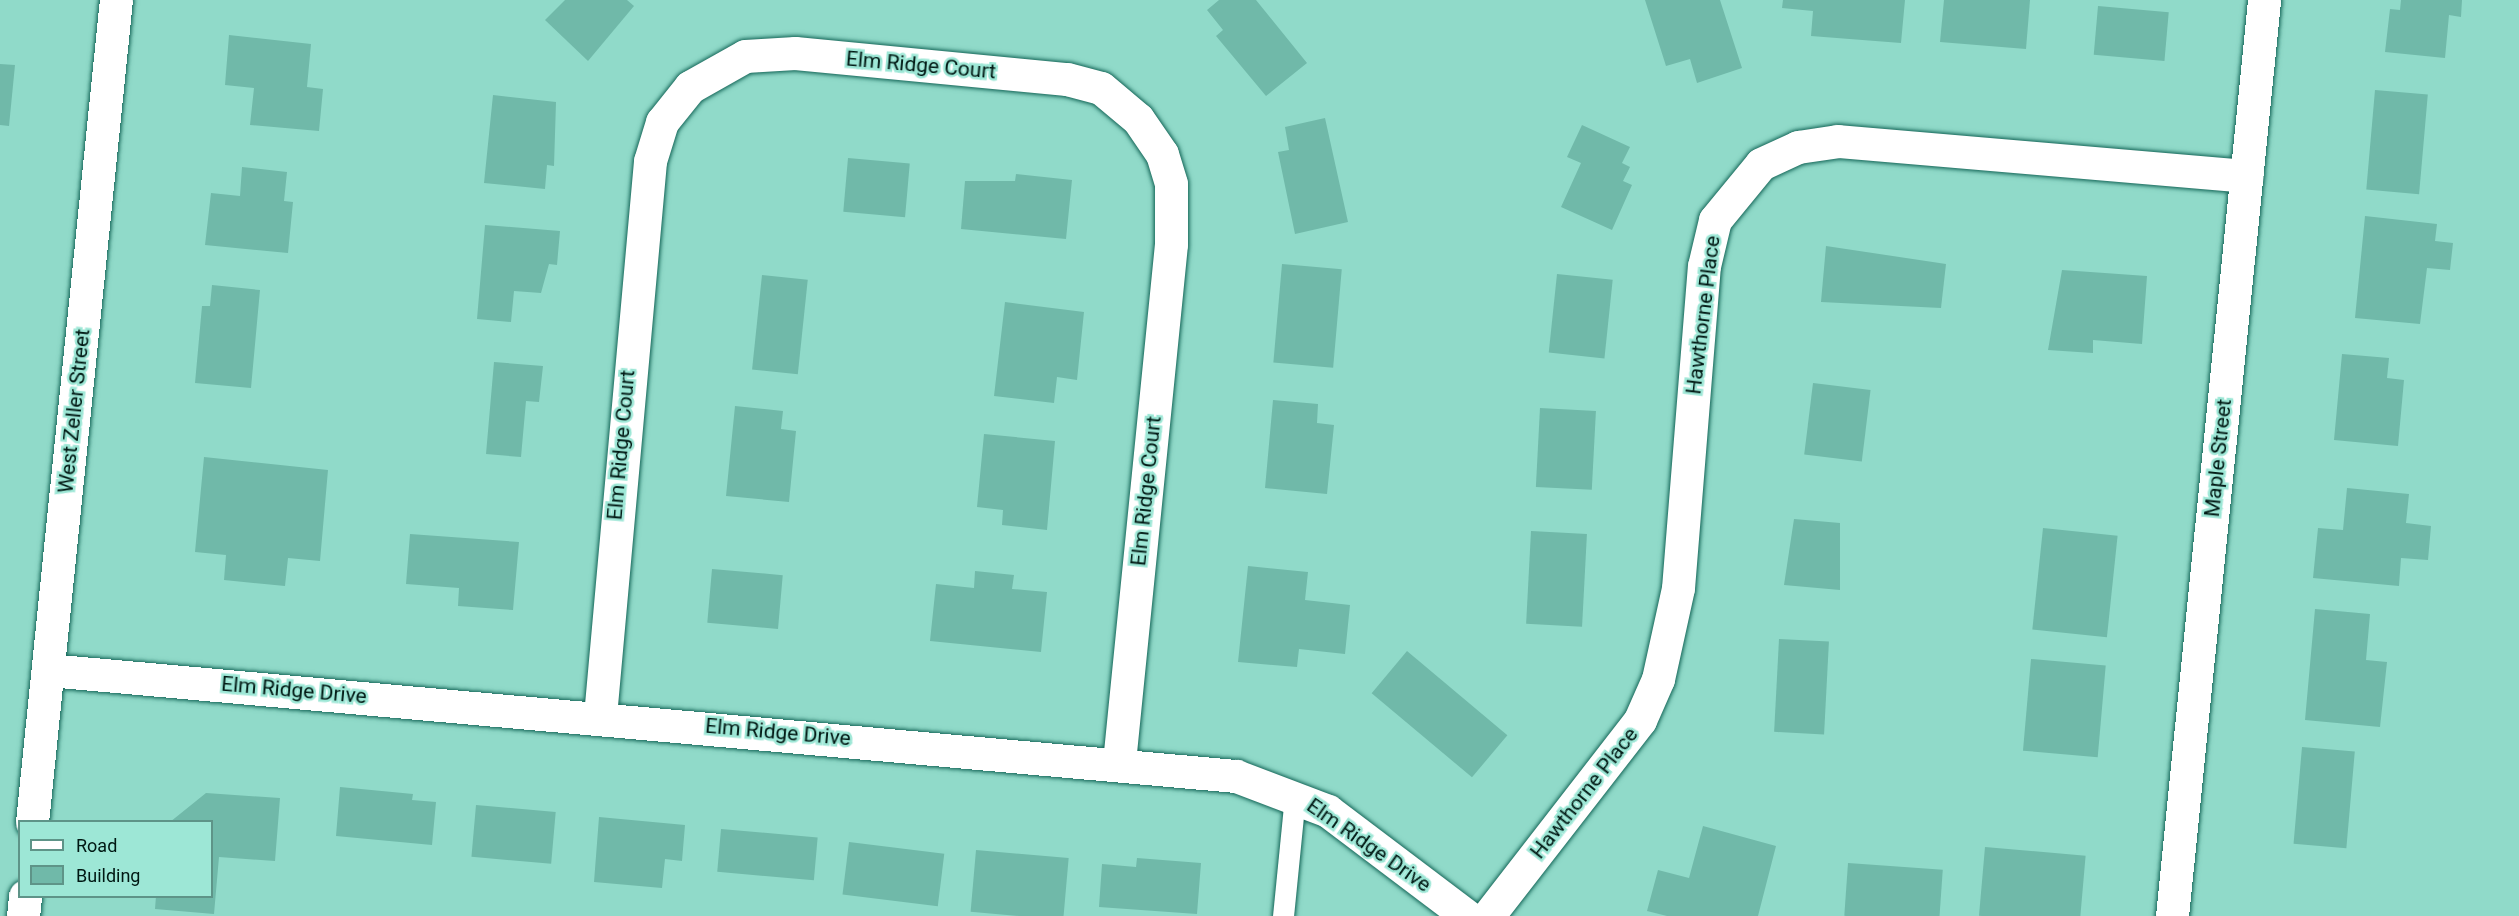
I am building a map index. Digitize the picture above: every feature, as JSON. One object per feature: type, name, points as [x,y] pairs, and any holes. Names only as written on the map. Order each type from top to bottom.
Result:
[{"type":"street","name":"West Zeller Street","points":[[32,820],[116,0]]},
{"type":"street","name":"Maple Street","points":[[2172,916],[2264,0]]},
{"type":"street","name":"Elm Ridge Court","points":[[600,716],[650,161],[662,122],[690,87],[745,56],[795,53],[1067,79],[1101,88],[1138,119],[1162,154],[1171,184],[1171,243],[1119,762]]},
{"type":"street","name":"Hawthorne Place","points":[[1488,916],[1640,720],[1658,679],[1678,588],[1704,266],[1715,220],[1761,165],[1798,147],[1838,141],[2247,176]]},
{"type":"street","name":"Elm Ridge Drive","points":[[48,670],[1119,762],[1236,776],[1295,795],[1388,853],[1467,916]]},
{"type":"street","points":[[23,916],[25,898]]},
{"type":"lane","points":[[1283,916],[1295,795]]},
{"type":"building","points":[[565,0],[627,0],[634,6],[588,61],[545,20]]},
{"type":"building","points":[[1219,0],[1256,0],[1307,63],[1266,96],[1216,36],[1223,30],[1207,10]]},
{"type":"building","points":[[1645,0],[1720,0],[1742,68],[1697,83],[1690,59],[1666,66]]},
{"type":"building","points":[[1783,0],[1905,0],[1901,43],[1811,36],[1813,11],[1782,8]]},
{"type":"building","points":[[1944,0],[2030,0],[2026,49],[1940,42]]},
{"type":"building","points":[[2401,0],[2462,0],[2461,17],[2449,15],[2445,58],[2385,52],[2390,9],[2400,10]]},
{"type":"building","points":[[2098,6],[2169,12],[2164,61],[2094,55]]},
{"type":"building","points":[[229,35],[311,44],[307,87],[323,89],[319,131],[250,125],[254,88],[225,85]]},
{"type":"building","points":[[0,64],[15,65],[9,126],[0,125]]},
{"type":"building","points":[[2375,90],[2428,95],[2419,194],[2366,190]]},
{"type":"building","points":[[493,95],[556,102],[554,166],[547,165],[545,189],[484,183]]},
{"type":"building","points":[[1325,118],[1348,222],[1295,234],[1278,152],[1289,150],[1285,127]]},
{"type":"building","points":[[1582,125],[1630,147],[1622,163],[1630,167],[1623,181],[1632,185],[1612,230],[1561,207],[1581,163],[1567,157]]},
{"type":"building","points":[[848,158],[910,163],[905,217],[843,212]]},
{"type":"building","points":[[242,167],[287,172],[284,201],[293,202],[288,253],[205,245],[211,193],[240,196]]},
{"type":"building","points":[[1016,174],[1072,180],[1066,239],[961,229],[965,181],[1015,181]]},
{"type":"building","points":[[2365,216],[2437,224],[2435,241],[2453,243],[2450,270],[2427,268],[2420,324],[2355,318]]},
{"type":"building","points":[[485,225],[560,231],[557,265],[549,264],[541,293],[514,291],[511,322],[477,319]]},
{"type":"building","points":[[1826,246],[1946,264],[1941,308],[1821,302]]},
{"type":"building","points":[[1282,264],[1342,269],[1333,368],[1273,363]]},
{"type":"building","points":[[2062,270],[2147,276],[2142,344],[2093,340],[2093,353],[2048,350]]},
{"type":"building","points":[[1557,274],[1613,280],[1604,358],[1549,353]]},
{"type":"building","points":[[762,275],[808,280],[798,374],[752,369]]},
{"type":"building","points":[[212,285],[260,290],[251,388],[195,383],[202,306],[210,306]]},
{"type":"building","points":[[1005,302],[1084,312],[1077,380],[1057,377],[1054,403],[994,396]]},
{"type":"building","points":[[2342,354],[2389,358],[2387,378],[2404,380],[2398,446],[2334,440]]},
{"type":"building","points":[[494,362],[543,366],[539,402],[526,401],[521,457],[486,454]]},
{"type":"building","points":[[1813,383],[1871,390],[1862,462],[1804,454]]},
{"type":"building","points":[[1273,400],[1318,404],[1317,423],[1334,425],[1327,494],[1265,488]]},
{"type":"building","points":[[735,406],[783,411],[781,429],[796,431],[789,502],[726,496]]},
{"type":"building","points":[[1540,408],[1596,411],[1592,490],[1536,487]]},
{"type":"building","points":[[984,434],[1055,441],[1047,530],[1002,525],[1003,510],[977,507]]},
{"type":"building","points":[[204,457],[328,470],[320,561],[288,558],[285,586],[224,580],[226,555],[195,552]]},
{"type":"building","points":[[2347,488],[2409,494],[2406,523],[2431,526],[2428,560],[2401,558],[2399,586],[2313,578],[2318,528],[2343,530]]},
{"type":"building","points":[[1794,519],[1840,523],[1840,590],[1784,585]]},
{"type":"building","points":[[2043,528],[2118,536],[2107,637],[2032,629]]},
{"type":"building","points":[[1531,531],[1587,534],[1582,627],[1526,624]]},
{"type":"building","points":[[410,534],[519,542],[513,610],[458,606],[459,588],[406,584]]},
{"type":"building","points":[[1248,566],[1308,572],[1305,600],[1350,605],[1345,654],[1299,649],[1297,667],[1238,662]]},
{"type":"building","points":[[712,569],[783,575],[778,629],[707,623]]},
{"type":"building","points":[[975,571],[1014,575],[1012,589],[1047,592],[1041,652],[930,641],[936,584],[974,588]]},
{"type":"building","points":[[2315,609],[2370,614],[2366,660],[2387,662],[2380,727],[2305,720]]},
{"type":"building","points":[[1779,639],[1829,642],[1824,734],[1774,732]]},
{"type":"building","points":[[1407,651],[1507,735],[1472,777],[1372,693]]},
{"type":"building","points":[[2031,659],[2106,666],[2098,757],[2023,751]]},
{"type":"building","points":[[2302,747],[2355,752],[2346,848],[2294,844]]},
{"type":"building","points":[[340,787],[413,794],[412,800],[436,802],[432,845],[336,836]]},
{"type":"building","points":[[206,793],[280,798],[275,861],[219,857],[214,914],[155,909],[156,898],[213,898],[213,820],[172,820]]},
{"type":"building","points":[[476,805],[556,812],[551,864],[471,857]]},
{"type":"building","points":[[599,817],[685,825],[682,861],[665,859],[662,888],[594,882]]},
{"type":"building","points":[[1703,826],[1776,846],[1758,916],[1667,916],[1647,911],[1658,870],[1689,878]]},
{"type":"building","points":[[721,829],[818,837],[814,880],[717,872]]},
{"type":"building","points":[[849,842],[944,854],[938,906],[843,895]]},
{"type":"building","points":[[1985,847],[2086,856],[2080,916],[1979,916]]},
{"type":"building","points":[[976,850],[1069,858],[1064,916],[1019,916],[971,912]]},
{"type":"building","points":[[1137,858],[1201,863],[1197,914],[1099,907],[1102,864],[1136,867]]},
{"type":"building","points":[[1848,863],[1943,870],[1940,916],[1844,916]]}]
